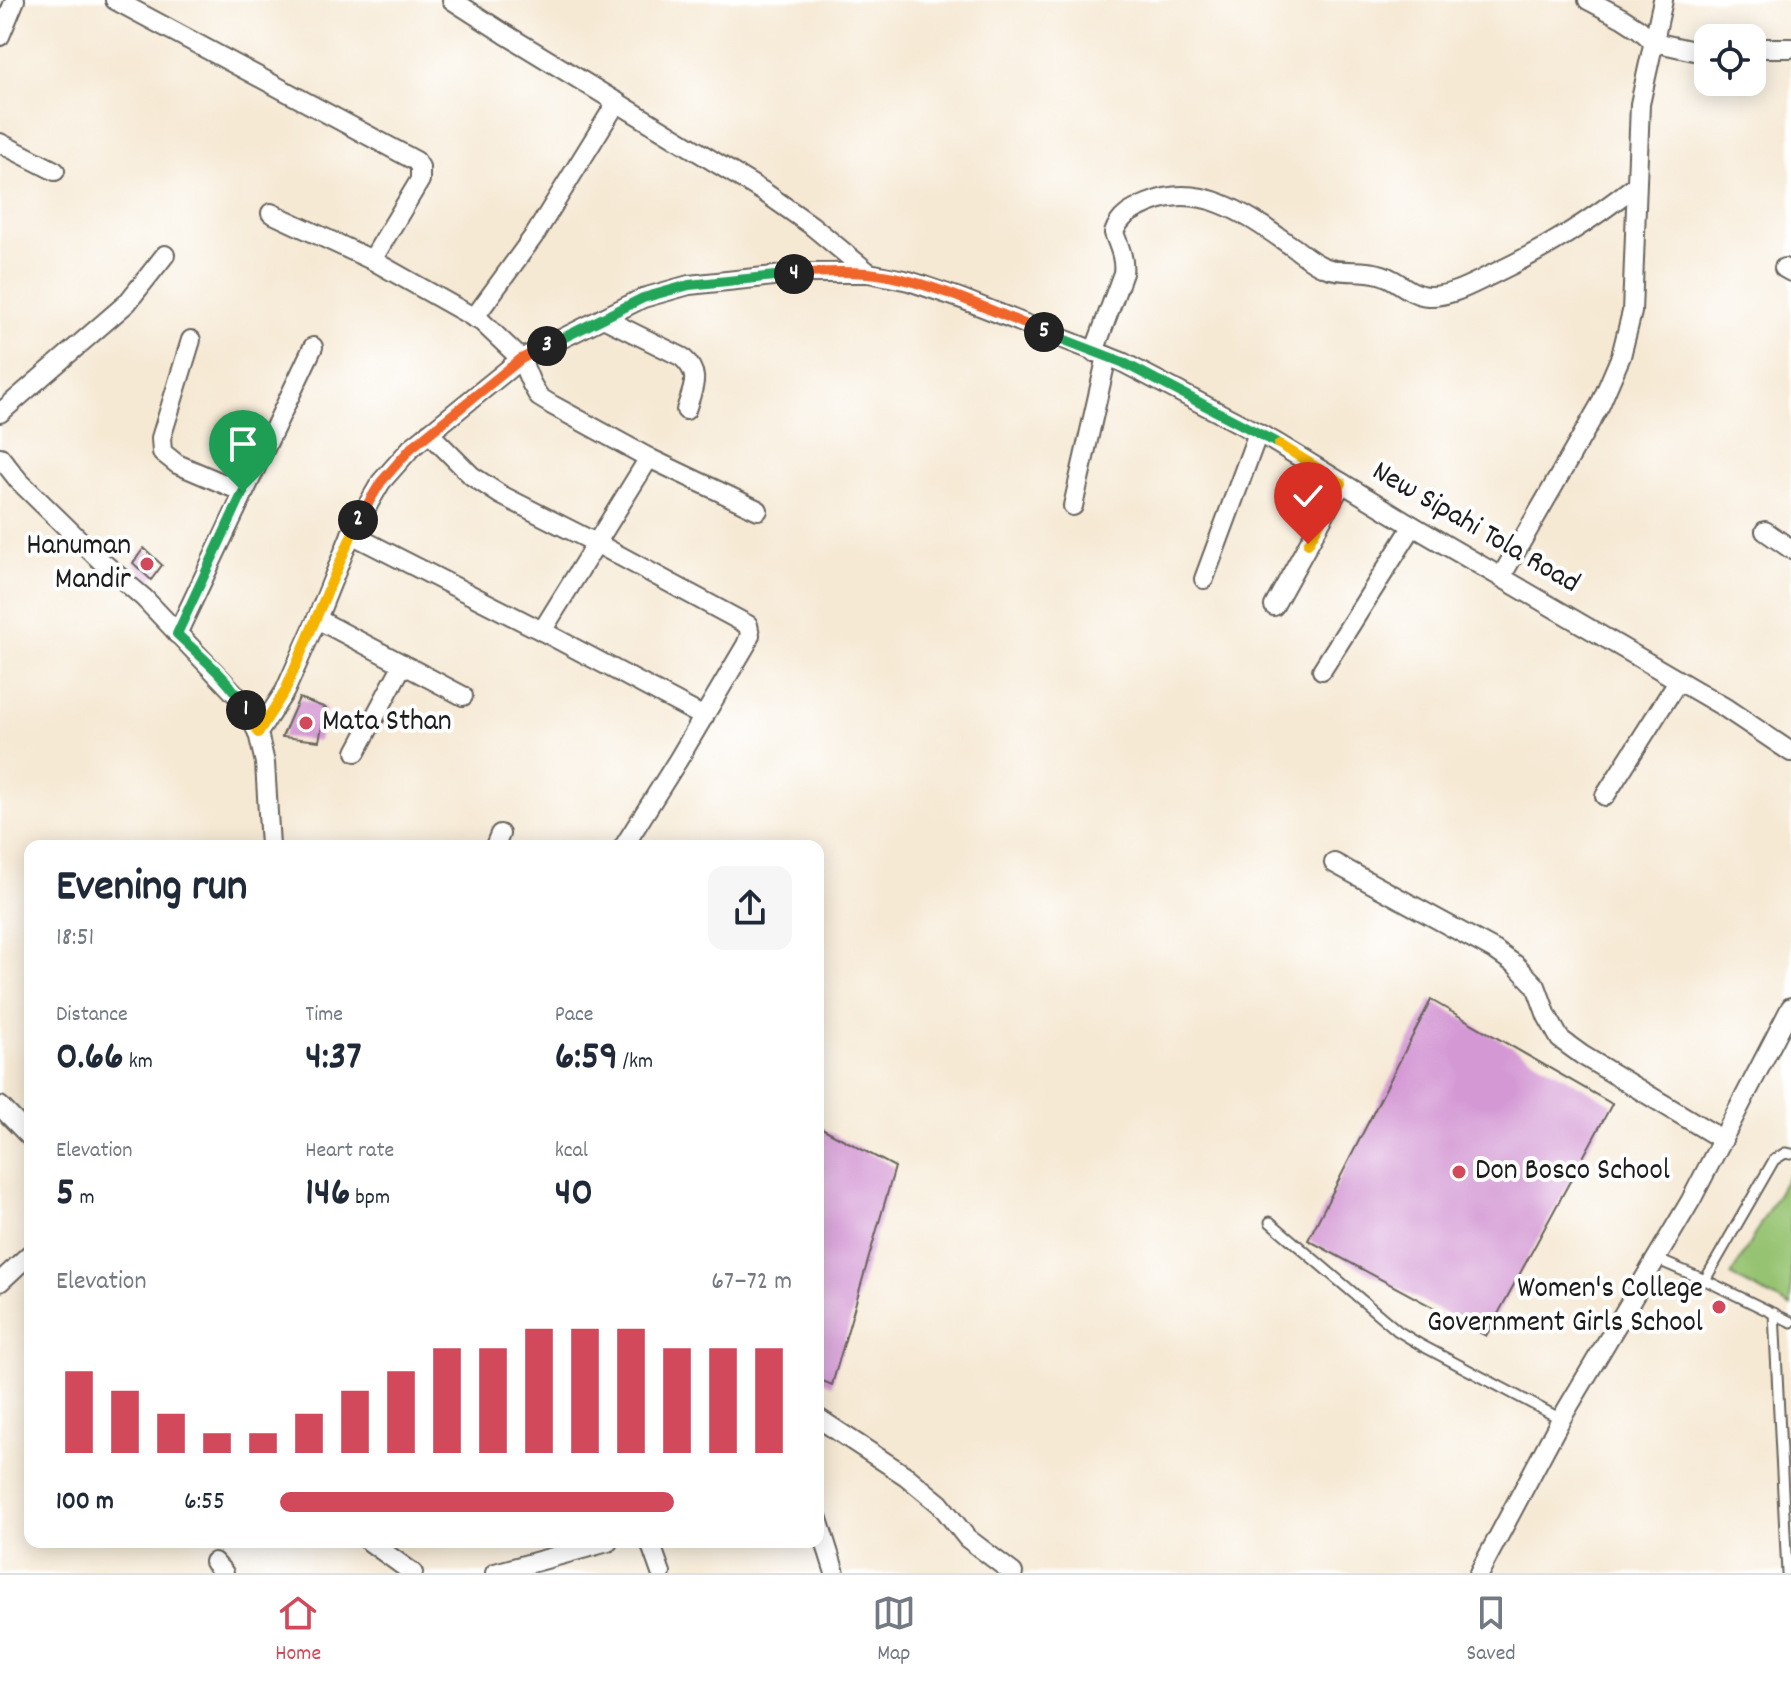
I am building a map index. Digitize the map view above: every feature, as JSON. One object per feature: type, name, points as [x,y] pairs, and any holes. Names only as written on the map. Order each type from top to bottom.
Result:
[{"type":"street","points":[[0,36],[15,0]]},
{"type":"street","points":[[115,0],[416,161],[420,167],[420,180],[372,260]]},
{"type":"street","points":[[452,0],[764,192],[811,225],[869,273]]},
{"type":"street","points":[[1588,0],[1631,24],[1654,42],[1694,51]]},
{"type":"street","points":[[1501,577],[1600,405],[1621,356],[1632,312],[1640,104],[1663,0]]},
{"type":"street","points":[[1766,48],[1791,48]]},
{"type":"street","points":[[474,318],[536,233],[617,102]]},
{"type":"street","points":[[0,143],[55,171]]},
{"type":"street","points":[[1073,506],[1101,354],[1123,273],[1122,254],[1114,233],[1117,222],[1128,213],[1155,201],[1190,195],[1230,206],[1253,218],[1324,267],[1381,274],[1416,294],[1430,296],[1471,285],[1565,236],[1636,185]]},
{"type":"street","points":[[271,213],[372,260],[482,322],[521,359],[539,397],[649,458],[758,510]]},
{"type":"street","points":[[0,413],[127,303],[165,255]]},
{"type":"street","name":"New Sipahi Tola Road","points":[[258,733],[285,691],[351,534],[381,482],[411,448],[521,359],[643,298],[689,285],[802,273],[869,273],[909,281],[962,299],[1122,362],[1258,433],[1724,707],[1791,752]]},
{"type":"street","points":[[603,318],[682,357],[692,366],[696,379],[686,410]]},
{"type":"street","points":[[191,340],[161,438],[162,452],[177,464],[243,492]]},
{"type":"street","points":[[177,634],[313,347]]},
{"type":"street","points":[[429,433],[472,476],[501,495],[748,625],[750,635],[746,645],[628,840]]},
{"type":"street","points":[[1204,579],[1258,433]]},
{"type":"street","points":[[0,457],[19,481],[144,598],[241,700],[258,733],[265,763],[270,840]]},
{"type":"street","points":[[542,631],[649,458]]},
{"type":"street","points":[[1274,606],[1342,483]]},
{"type":"street","points":[[1322,670],[1413,526]]},
{"type":"street","points":[[1765,531],[1791,549]]},
{"type":"street","points":[[351,534],[704,717]]},
{"type":"street","points":[[317,619],[463,696]]},
{"type":"street","points":[[356,752],[403,664]]},
{"type":"street","points":[[1605,796],[1678,681]]},
{"type":"street","points":[[1334,863],[1496,951],[1516,965],[1536,986],[1560,1039],[1723,1140]]},
{"type":"street","points":[[1479,1573],[1561,1419],[1691,1200],[1791,1007]]},
{"type":"street","points":[[0,1106],[24,1131]]},
{"type":"street","points":[[0,1282],[24,1260]]},
{"type":"street","points":[[824,1422],[906,1476],[940,1504],[967,1538],[1013,1573]]},
{"type":"street","points":[[824,1538],[835,1573]]},
{"type":"street","points":[[375,1548],[391,1567],[413,1573]]},
{"type":"street","points":[[495,1573],[586,1548]]},
{"type":"street","points":[[652,1548],[661,1573]]},
{"type":"lane","points":[[1705,1280],[1774,1160],[1785,1153],[1791,1154]]},
{"type":"lane","points":[[1270,1222],[1398,1331],[1561,1419]]},
{"type":"lane","points":[[1656,1259],[1791,1322]]},
{"type":"lane","points":[[1774,1313],[1787,1573]]},
{"type":"green space","points":[[1791,1170],[1791,1307],[1731,1276]]},
{"type":"building","name":"Hanuman Mandir","points":[[144,548],[162,565],[151,580],[133,563]]},
{"type":"building","name":"Mata Sthan","points":[[299,698],[326,708],[319,741],[282,737]]},
{"type":"building","name":"Don Bosco School","points":[[1431,1000],[1612,1104],[1486,1336],[1308,1240]]},
{"type":"building","points":[[824,1129],[895,1167],[832,1385],[824,1382]]},
{"type":"place","name":"Hanuman Mandir","points":[[147,564]]},
{"type":"place","name":"Mata Sthan","points":[[306,723]]},
{"type":"place","name":"Don Bosco School","points":[[1459,1172]]},
{"type":"place","name":"Women's College Government Girls School","points":[[1719,1307]]},
{"type":"route","points":[[243,492],[177,634],[241,700],[258,733],[285,691],[351,534],[381,482],[411,448],[521,359],[643,298],[689,285],[802,273],[869,273],[909,281],[962,299],[1122,362],[1273,441],[1342,483],[1308,544]]}]
